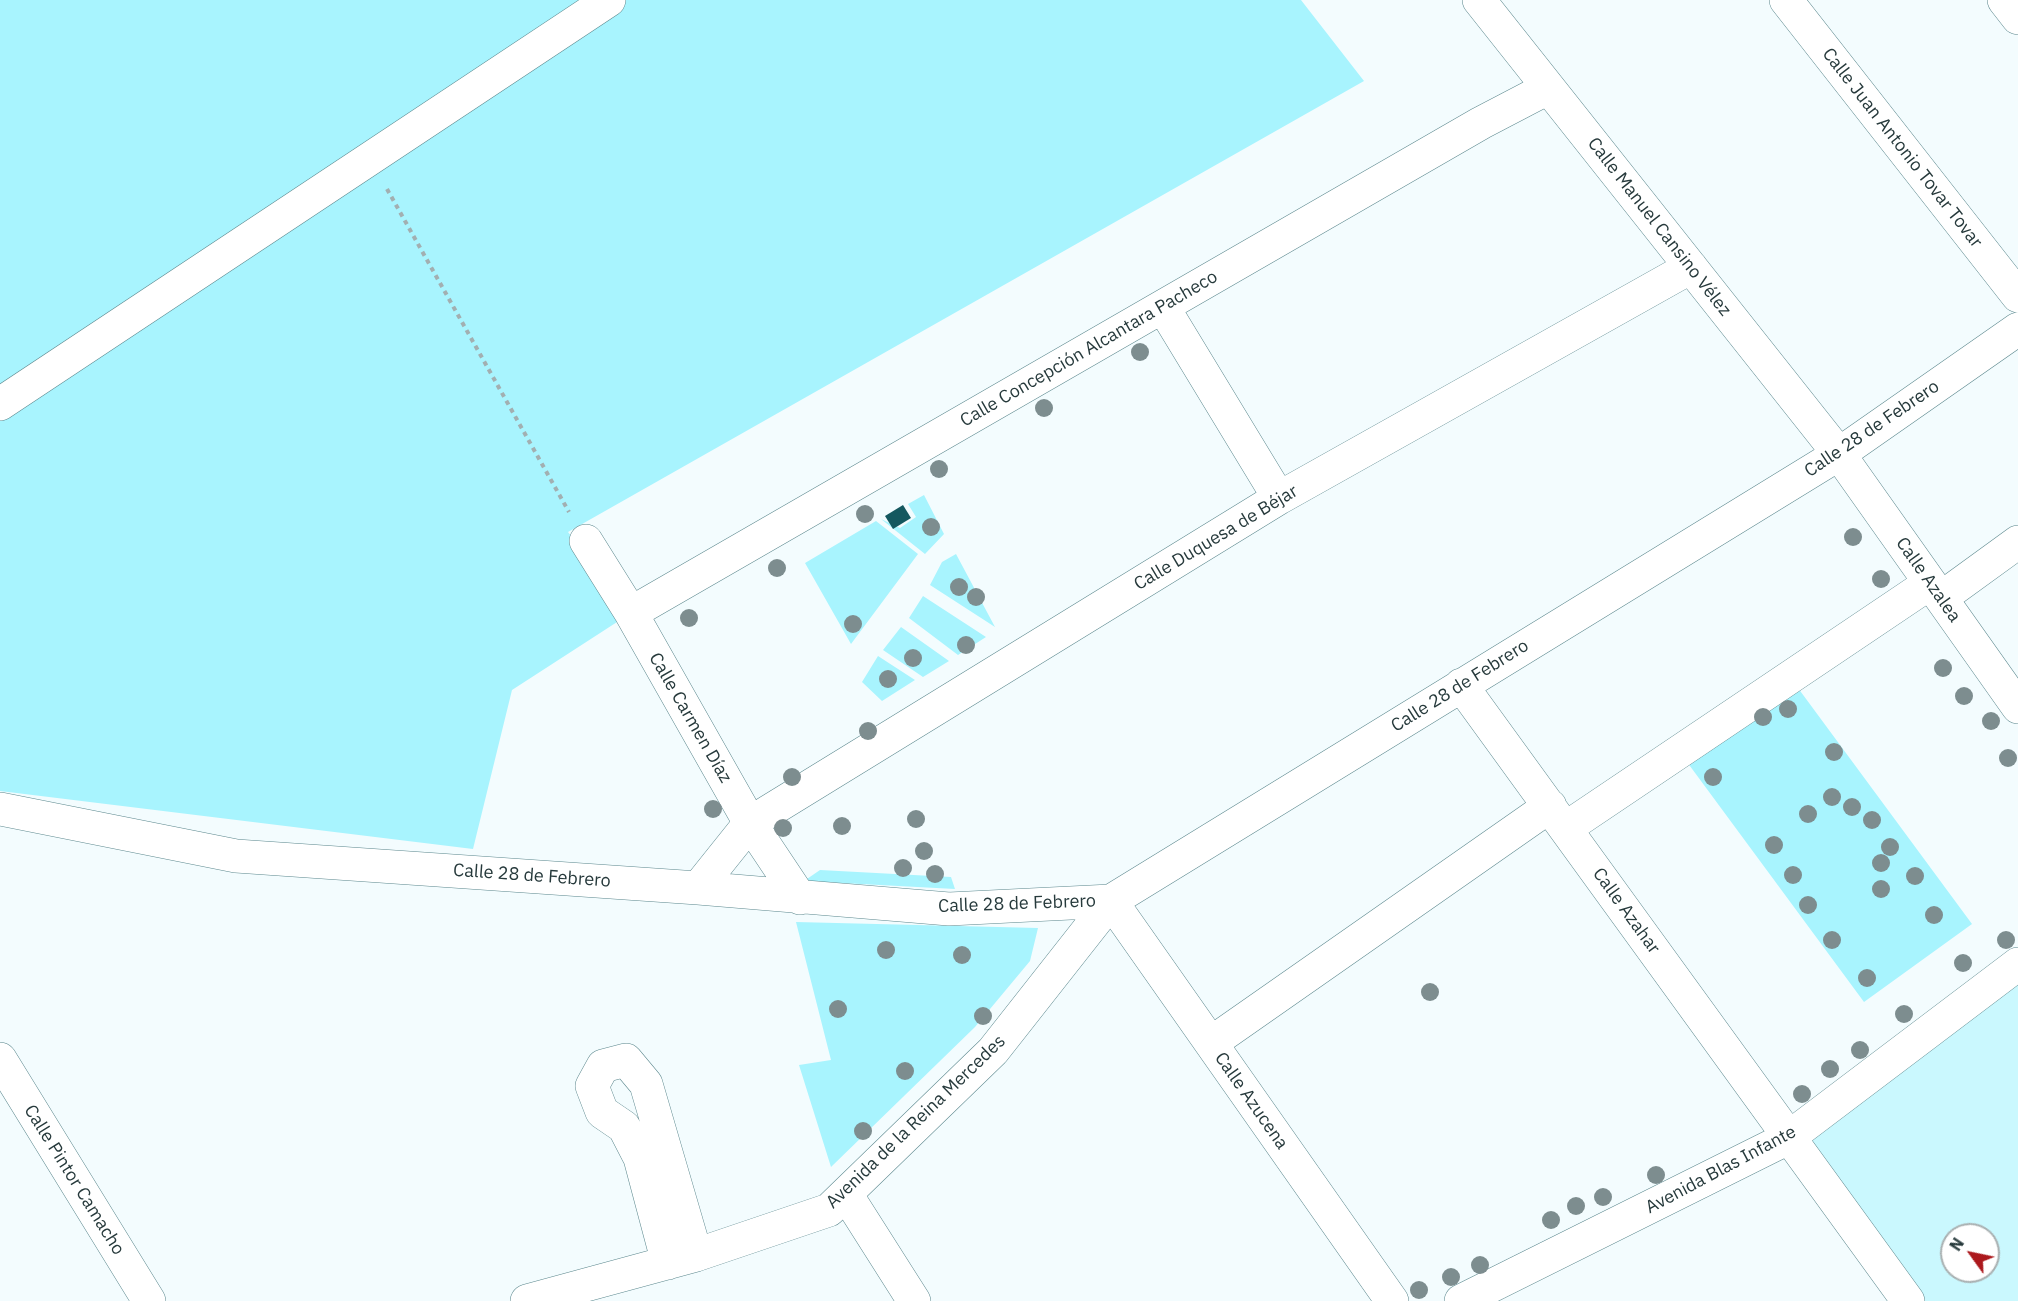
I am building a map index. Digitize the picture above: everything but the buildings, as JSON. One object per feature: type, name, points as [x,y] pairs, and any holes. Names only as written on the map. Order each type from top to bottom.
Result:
[{"type":"street","points":[[0,404],[609,0]]},
{"type":"street","name":"Calle Manuel Cansino Vélez","points":[[1479,0],[1839,454]]},
{"type":"street","name":"Calle Juan Antonio Tovar Tovar","points":[[1786,0],[2018,296]]},
{"type":"street","points":[[2004,0],[2018,18]]},
{"type":"street","name":"Calle Concepción Alcantara Pacheco","points":[[631,613],[1471,129],[1548,88]]},
{"type":"street","name":"Calle Duquesa de Béjar","points":[[698,888],[750,823],[1279,498],[1691,267]]},
{"type":"street","points":[[1162,307],[1279,498]]},
{"type":"street","name":"Calle 28 de Febrero","points":[[0,809],[236,856],[698,888],[948,909],[1111,901],[1839,454],[2018,329]]},
{"type":"street","name":"Calle Azalea","points":[[1839,454],[2018,707]]},
{"type":"street","name":"Calle Carmen Díaz","points":[[586,541],[631,613],[750,823],[800,898]]},
{"type":"street","points":[[1211,1043],[1558,817],[2018,542]]},
{"type":"street","name":"Calle Azahar","points":[[1461,685],[1908,1301]]},
{"type":"street","points":[[732,892],[750,823]]},
{"type":"street","name":"Calle Azucena","points":[[1111,901],[1392,1301]]},
{"type":"street","name":"Avenida de la Reina Mercedes","points":[[527,1301],[682,1259],[829,1210],[993,1051],[1111,901]]},
{"type":"street","name":"Avenida Blas Infante","points":[[1461,1301],[1788,1138],[2018,964]]},
{"type":"street","name":"Calle Pintor Camacho","points":[[0,1059],[149,1301]]},
{"type":"street","points":[[626,1060],[646,1084],[682,1259],[640,1158],[624,1127],[602,1112],[592,1086],[603,1065],[626,1060]]},
{"type":"street","points":[[846,1194],[914,1301]]},
{"type":"path","points":[[370,157],[586,541]]},
{"type":"shaded area","points":[[0,0],[1301,0],[1364,81],[568,532],[631,613],[512,690],[473,849],[0,791]]},
{"type":"shaded area","points":[[924,495],[944,534],[925,554],[881,519],[900,528],[916,517],[908,504]]},
{"type":"shaded area","points":[[876,521],[918,554],[851,644],[805,563]]},
{"type":"shaded area","points":[[956,554],[995,627],[930,585],[942,562]]},
{"type":"shaded area","points":[[923,596],[986,637],[958,655],[909,618]]},
{"type":"shaded area","points":[[901,627],[949,661],[923,677],[883,650]]},
{"type":"shaded area","points":[[878,656],[915,680],[882,701],[862,682]]},
{"type":"shaded area","points":[[1798,688],[1972,924],[1864,1002],[1687,762]]},
{"type":"shaded area","points":[[820,870],[951,877],[955,889],[804,881]]},
{"type":"shaded area","points":[[796,922],[1038,928],[1030,961],[975,1027],[831,1167],[799,1065],[831,1060]]},
{"type":"shaded area","points":[[2018,965],[2018,1301],[1908,1301],[1788,1138]]}]
